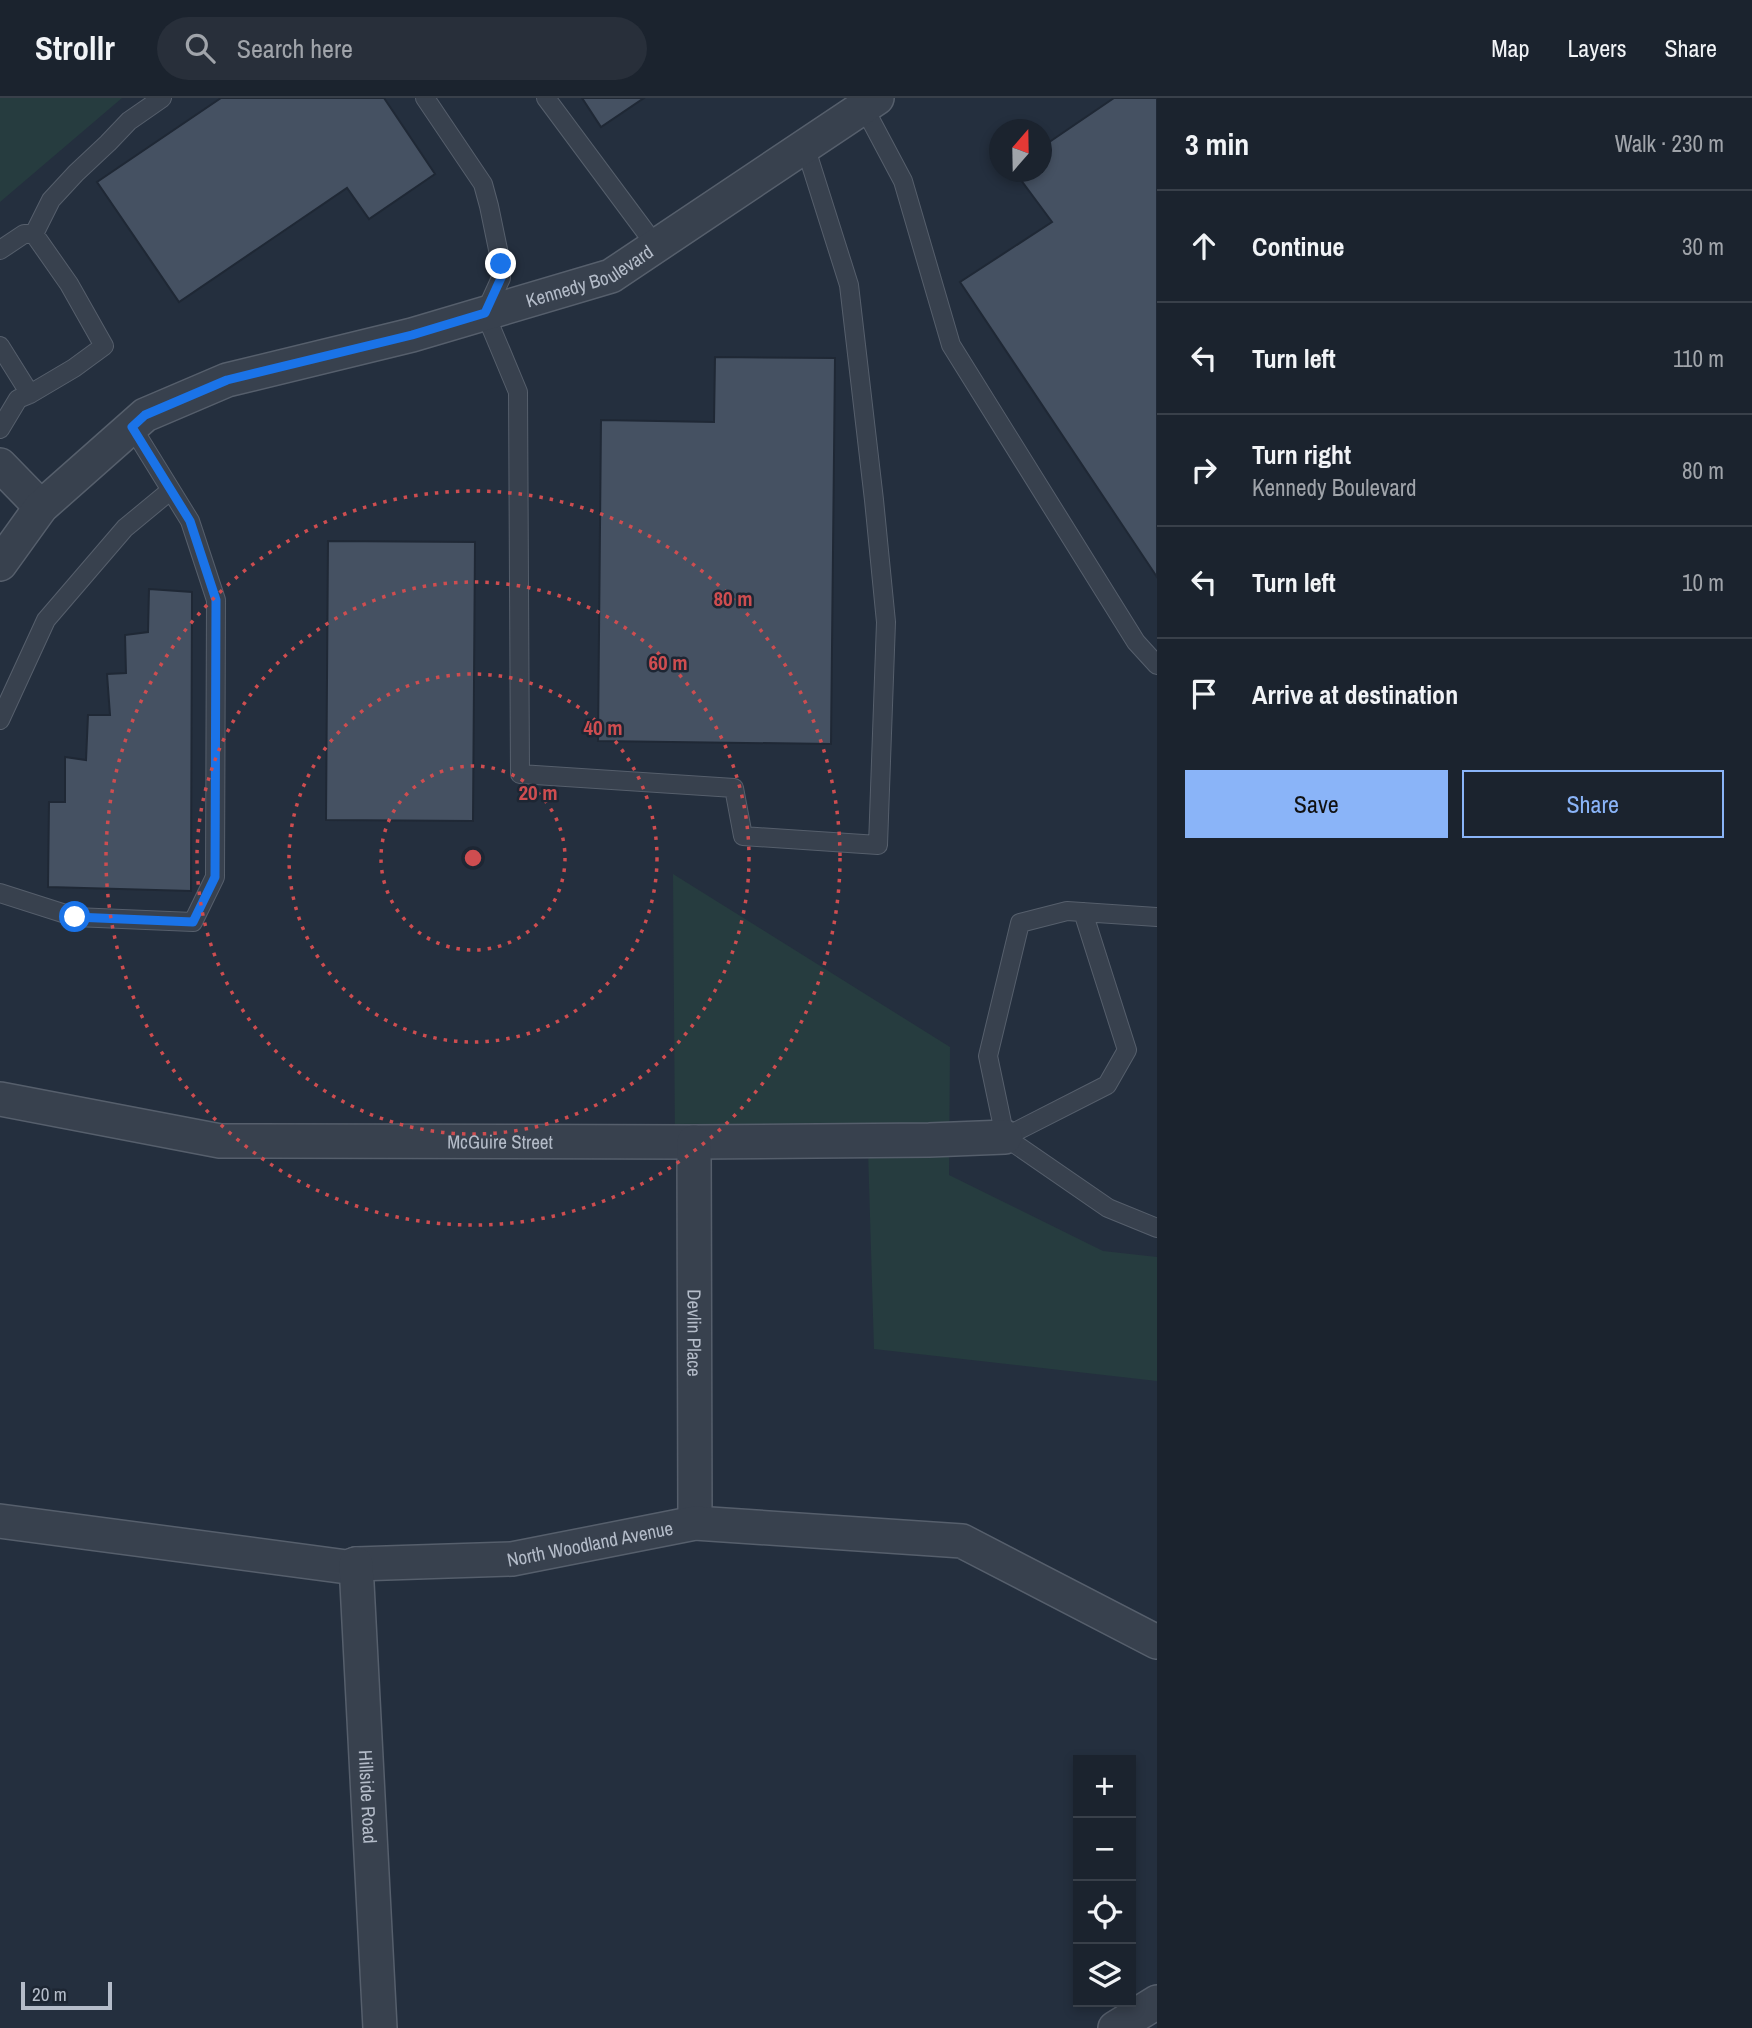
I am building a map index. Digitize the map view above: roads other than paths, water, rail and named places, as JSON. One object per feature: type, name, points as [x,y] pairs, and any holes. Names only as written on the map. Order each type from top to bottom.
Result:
[{"type":"street","name":"Kennedy Boulevard","points":[[0,564],[41,507],[145,415],[227,380],[412,335],[611,276],[805,146],[866,101]]},
{"type":"street","points":[[0,465],[41,507]]},
{"type":"street","name":"McGuire Street","points":[[0,1099],[220,1141],[694,1142],[1005,1137]]},
{"type":"street","name":"Devlin Place","points":[[694,1142],[695,1523]]},
{"type":"street","name":"North Woodland Avenue","points":[[0,1521],[346,1567],[356,1564],[512,1559],[695,1523],[962,1541],[1157,1642]]},
{"type":"street","name":"Hillside Road","points":[[356,1564],[380,2028]]},
{"type":"street","points":[[1115,2028],[1157,2002]]},
{"type":"lane","points":[[34,234],[51,200],[76,173],[129,121],[162,98]]},
{"type":"lane","points":[[425,98],[483,184],[498,246],[501,278],[485,313],[518,392],[520,774],[734,788],[743,836],[878,845],[886,622],[874,500],[849,285],[805,146]]},
{"type":"lane","points":[[546,98],[656,246]]},
{"type":"lane","points":[[866,101],[903,181],[951,345],[1136,642],[1157,665]]},
{"type":"lane","points":[[0,250],[24,234],[34,234]]},
{"type":"lane","points":[[0,429],[18,399],[74,368],[104,346],[69,284],[34,234]]},
{"type":"lane","points":[[0,346],[30,394]]},
{"type":"lane","points":[[0,893],[75,917],[193,922],[215,877],[216,600],[190,521],[132,427]]},
{"type":"lane","points":[[0,720],[46,620],[125,528],[171,490]]},
{"type":"lane","points":[[1157,917],[1067,911],[1020,923],[988,1056],[1005,1137],[1108,1208],[1157,1228]]},
{"type":"lane","points":[[1005,1137],[1107,1085],[1127,1050],[1083,912]]}]
